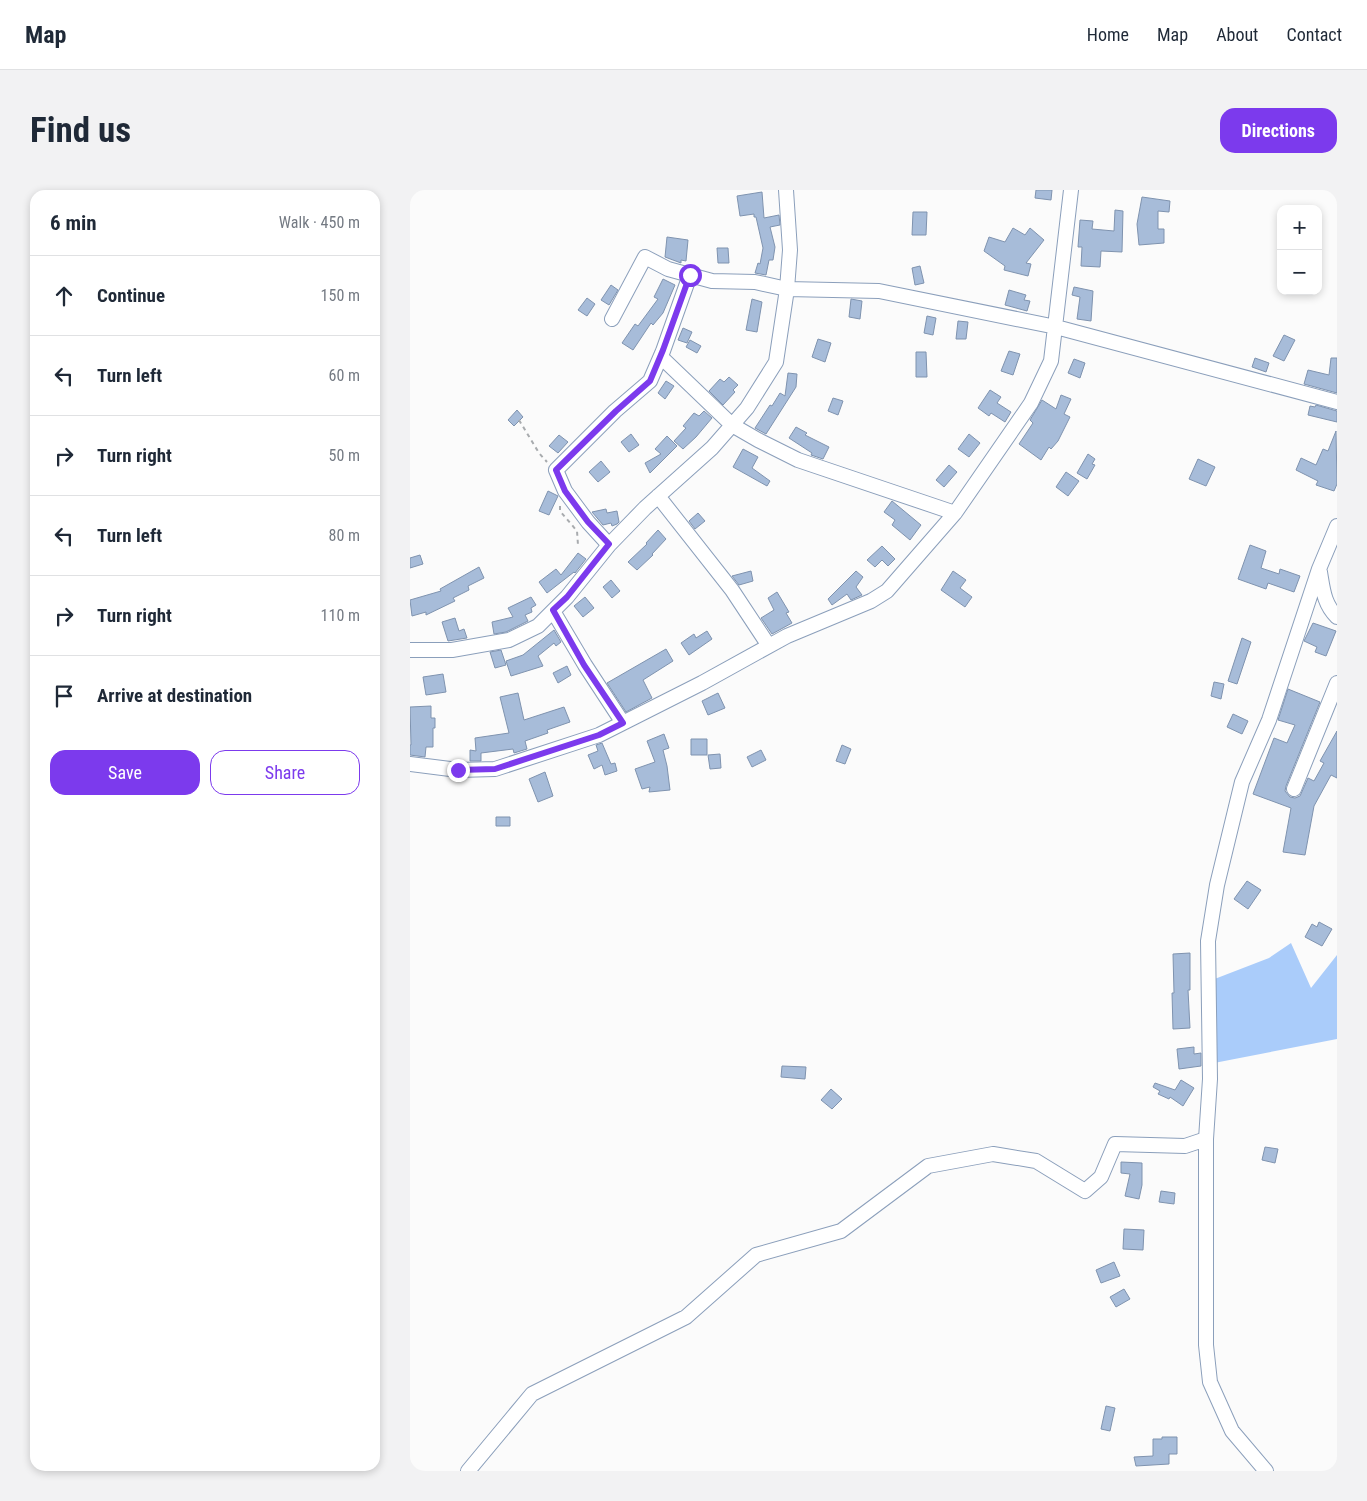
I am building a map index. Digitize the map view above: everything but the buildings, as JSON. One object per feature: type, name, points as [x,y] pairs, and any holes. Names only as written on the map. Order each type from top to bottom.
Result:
[{"type":"street","points":[[410,650],[452,650],[509,640],[538,626],[567,597],[609,544],[658,496],[712,448],[747,408],[776,362],[787,289],[790,250],[786,190]]},
{"type":"street","points":[[410,764],[458,770],[495,769],[599,735],[702,683],[787,636],[871,601],[887,591],[955,513],[1031,403],[1051,361],[1071,190]]},
{"type":"street","points":[[612,319],[644,257],[668,269],[712,281],[755,282],[787,289],[879,290],[1056,326],[1337,402]]},
{"type":"street","points":[[609,544],[588,522],[565,491],[556,470],[616,411],[650,381],[661,357],[690,275]]},
{"type":"street","points":[[661,357],[732,425],[798,460],[955,513]]},
{"type":"street","points":[[658,496],[732,590],[769,646]]},
{"type":"street","points":[[1266,1471],[1232,1431],[1210,1382],[1206,1316],[1206,1139],[1210,1079],[1208,941],[1217,885],[1242,782],[1269,720],[1319,569],[1337,526]]},
{"type":"street","points":[[1319,569],[1324,598],[1329,609],[1337,618]]},
{"type":"street","points":[[553,610],[584,665],[623,723]]},
{"type":"street","points":[[1294,788],[1337,683]]},
{"type":"street","points":[[468,1471],[532,1394],[686,1317],[756,1255],[840,1231],[928,1166],[993,1154],[1036,1161],[1085,1191],[1101,1178],[1114,1144],[1185,1146],[1206,1139]]},
{"type":"path","points":[[519,420],[539,453],[556,470]]},
{"type":"path","points":[[565,491],[561,500],[560,511],[577,531],[578,545]]},
{"type":"shaded area","points":[[1291,943],[1311,988],[1337,955],[1337,1039],[1214,1063],[1212,980],[1269,958]]},
{"type":"route","points":[[458,770],[495,769],[599,735],[623,723],[584,665],[553,610],[567,597],[609,544],[588,522],[565,491],[556,470],[616,411],[650,381],[690,275]]}]
